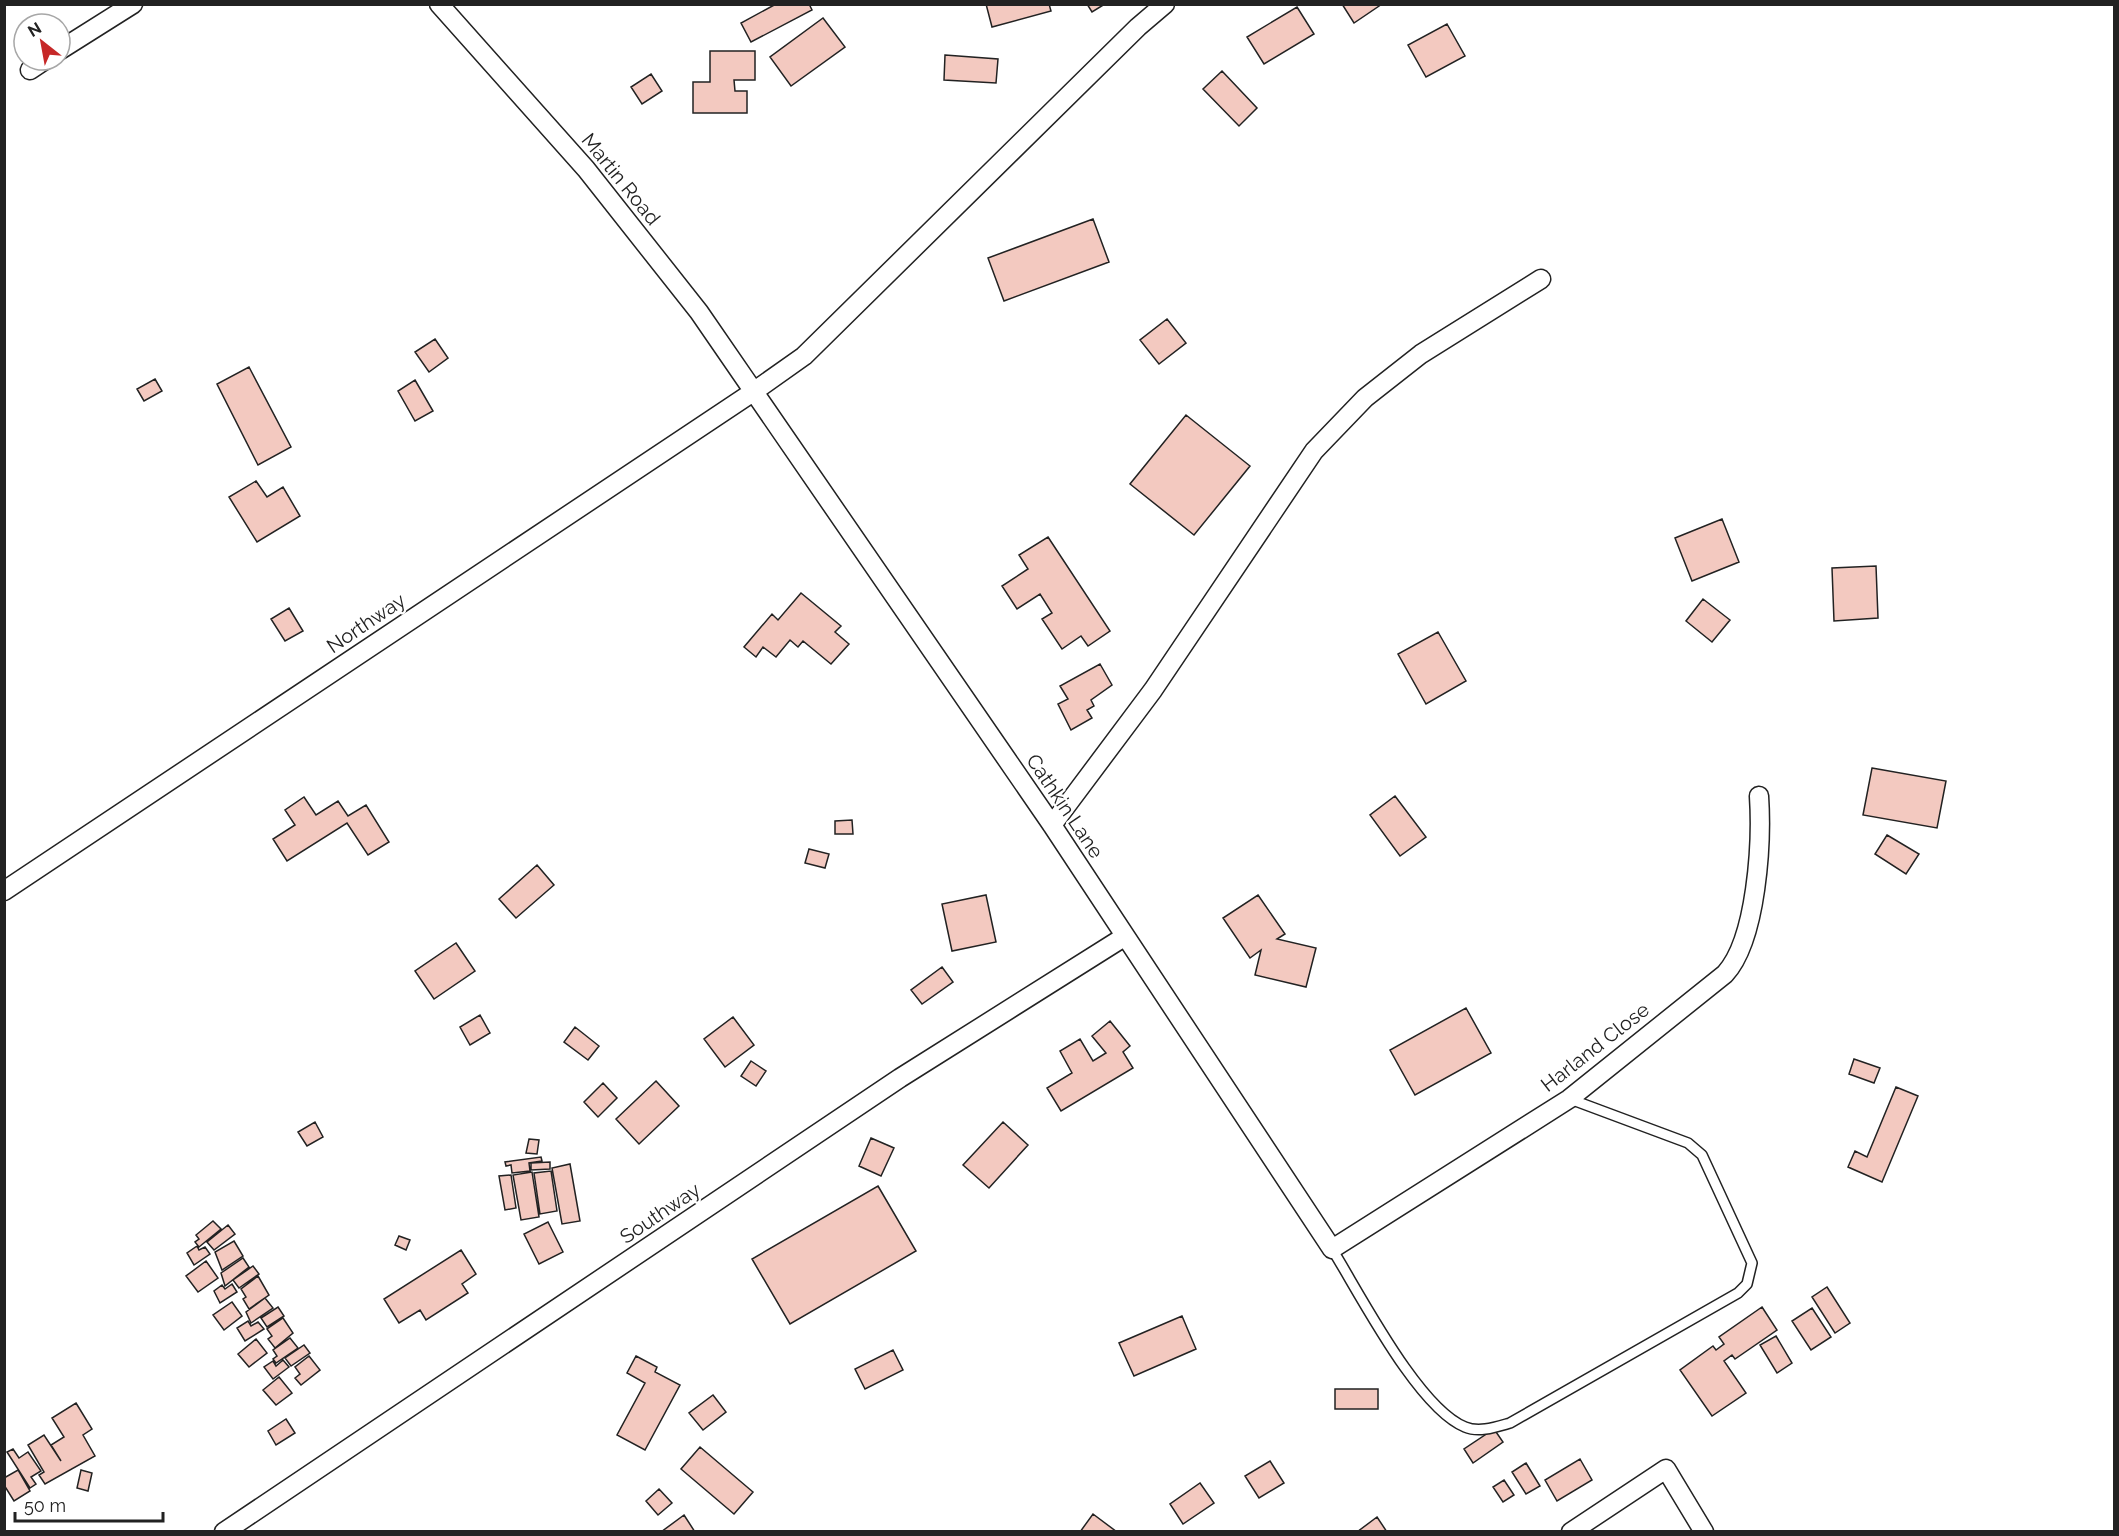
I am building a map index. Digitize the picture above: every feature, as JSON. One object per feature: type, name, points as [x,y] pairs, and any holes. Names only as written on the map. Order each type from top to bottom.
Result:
[{"type":"street","points":[[72,42],[133,4]]},
{"type":"street","name":"Martin Road","points":[[439,4],[586,169],[699,312],[753,392]]},
{"type":"street","name":"Northway","points":[[4,891],[804,356],[1138,27],[1165,4]]},
{"type":"street","points":[[1052,825],[1153,690],[1314,451],[1365,398],[1421,354],[1541,279]]},
{"type":"street","name":"Cathkin Lane","points":[[753,392],[1052,825],[1332,1249]]},
{"type":"street","name":"Harland Close","points":[[1332,1249],[1569,1099],[1733,965],[1746,936],[1759,859],[1761,828],[1759,796]]},
{"type":"street","name":"Southway","points":[[224,1532],[900,1078],[1124,936]]},
{"type":"street","points":[[1570,1532],[1666,1469],[1704,1532]]},
{"type":"lane","points":[[1332,1249],[1428,1400],[1456,1423],[1480,1430],[1510,1423],[1738,1293],[1747,1284],[1752,1263],[1702,1155],[1688,1143],[1569,1099]]},
{"type":"building","points":[[776,4],[809,4],[812,10],[751,42],[741,23]]},
{"type":"building","points":[[986,4],[1049,4],[1051,11],[992,27]]},
{"type":"building","points":[[1087,4],[1105,4],[1092,12]]},
{"type":"building","points":[[1342,4],[1382,4],[1354,23]]},
{"type":"building","points":[[1297,7],[1314,34],[1264,64],[1247,37]]},
{"type":"building","points":[[823,18],[845,47],[791,86],[770,57]]},
{"type":"building","points":[[1447,24],[1465,56],[1426,77],[1408,45]]},
{"type":"building","points":[[710,51],[755,51],[755,80],[734,80],[735,91],[747,91],[747,113],[693,113],[693,82],[710,82]]},
{"type":"building","points":[[945,55],[998,59],[996,83],[944,80]]},
{"type":"building","points":[[1222,71],[1257,108],[1239,126],[1203,89]]},
{"type":"building","points":[[651,74],[662,91],[642,104],[631,87]]},
{"type":"building","points":[[1093,219],[1109,262],[1004,301],[988,258]]},
{"type":"building","points":[[1167,319],[1186,343],[1159,364],[1140,340]]},
{"type":"building","points":[[435,339],[448,358],[429,372],[415,352]]},
{"type":"building","points":[[249,367],[291,447],[258,465],[217,384]]},
{"type":"building","points":[[155,379],[162,391],[144,401],[137,389]]},
{"type":"building","points":[[415,380],[433,411],[415,421],[398,391]]},
{"type":"building","points":[[1186,415],[1250,466],[1194,535],[1130,484]]},
{"type":"building","points":[[256,481],[267,497],[283,487],[300,516],[257,542],[229,497]]},
{"type":"building","points":[[1722,519],[1739,562],[1692,581],[1675,538]]},
{"type":"building","points":[[1048,537],[1110,631],[1088,646],[1081,636],[1062,649],[1042,619],[1052,613],[1040,594],[1017,609],[1002,586],[1028,569],[1019,555]]},
{"type":"building","points":[[1876,566],[1878,618],[1834,621],[1832,568]]},
{"type":"building","points":[[801,593],[841,626],[835,632],[849,644],[831,664],[803,641],[798,647],[790,640],[776,657],[763,647],[756,657],[744,647],[772,614],[778,620]]},
{"type":"building","points":[[1703,599],[1730,620],[1712,642],[1686,621]]},
{"type":"building","points":[[289,608],[303,631],[285,641],[271,619]]},
{"type":"building","points":[[1438,632],[1466,681],[1426,704],[1398,654]]},
{"type":"building","points":[[1100,664],[1112,685],[1091,700],[1094,706],[1087,710],[1092,718],[1071,730],[1058,704],[1068,699],[1060,686]]},
{"type":"building","points":[[1872,768],[1946,781],[1937,828],[1863,815]]},
{"type":"building","points":[[1395,796],[1426,837],[1400,856],[1370,815]]},
{"type":"building","points":[[304,797],[316,815],[338,801],[348,816],[366,805],[389,842],[368,855],[347,823],[287,861],[273,839],[295,825],[285,810]]},
{"type":"building","points":[[852,820],[853,834],[835,834],[835,821]]},
{"type":"building","points":[[1887,835],[1919,854],[1906,874],[1875,854]]},
{"type":"building","points":[[809,849],[829,854],[825,868],[805,863]]},
{"type":"building","points":[[537,865],[554,885],[516,918],[499,899]]},
{"type":"building","points":[[986,895],[996,942],[952,951],[942,904]]},
{"type":"building","points":[[1258,895],[1285,934],[1277,939],[1316,948],[1306,987],[1255,975],[1261,950],[1250,958],[1223,918]]},
{"type":"building","points":[[456,943],[475,971],[434,999],[415,971]]},
{"type":"building","points":[[942,967],[953,982],[922,1004],[911,990]]},
{"type":"building","points":[[1466,1008],[1491,1053],[1415,1095],[1390,1050]]},
{"type":"building","points":[[480,1015],[490,1033],[470,1045],[460,1027]]},
{"type":"building","points":[[733,1017],[754,1045],[725,1067],[704,1039]]},
{"type":"building","points":[[1110,1021],[1130,1046],[1123,1052],[1133,1068],[1061,1111],[1047,1088],[1072,1073],[1060,1051],[1080,1039],[1093,1061],[1106,1053],[1092,1036]]},
{"type":"building","points":[[575,1027],[599,1046],[588,1060],[564,1042]]},
{"type":"building","points":[[1854,1059],[1880,1068],[1874,1083],[1849,1074]]},
{"type":"building","points":[[751,1061],[766,1071],[756,1086],[741,1076]]},
{"type":"building","points":[[656,1081],[679,1106],[639,1144],[616,1119]]},
{"type":"building","points":[[603,1083],[617,1098],[598,1117],[584,1102]]},
{"type":"building","points":[[1896,1087],[1918,1096],[1882,1182],[1848,1167],[1855,1151],[1867,1157]]},
{"type":"building","points":[[315,1122],[323,1137],[307,1146],[298,1132]]},
{"type":"building","points":[[1003,1122],[1028,1145],[989,1188],[963,1165]]},
{"type":"building","points":[[871,1138],[894,1148],[881,1176],[859,1166]]},
{"type":"building","points":[[529,1139],[539,1140],[537,1154],[526,1153]]},
{"type":"building","points":[[541,1157],[542,1161],[529,1163],[530,1171],[512,1173],[511,1165],[506,1166],[505,1162]]},
{"type":"building","points":[[550,1162],[550,1169],[531,1170],[531,1163]]},
{"type":"building","points":[[570,1164],[580,1221],[562,1224],[552,1168]]},
{"type":"building","points":[[551,1171],[557,1211],[540,1214],[534,1173]]},
{"type":"building","points":[[532,1172],[539,1217],[521,1220],[513,1175]]},
{"type":"building","points":[[511,1175],[516,1208],[505,1210],[499,1176]]},
{"type":"building","points":[[878,1186],[916,1251],[790,1324],[752,1259]]},
{"type":"building","points":[[213,1221],[221,1229],[199,1247],[195,1242],[199,1239],[196,1235]]},
{"type":"building","points":[[548,1222],[563,1252],[539,1264],[524,1234]]},
{"type":"building","points":[[228,1225],[235,1234],[214,1250],[207,1242]]},
{"type":"building","points":[[399,1236],[410,1240],[406,1250],[395,1245]]},
{"type":"building","points":[[234,1241],[243,1256],[222,1270],[215,1252]]},
{"type":"building","points":[[197,1246],[199,1250],[205,1247],[210,1254],[194,1265],[187,1253]]},
{"type":"building","points":[[461,1250],[476,1274],[462,1284],[468,1293],[426,1320],[420,1310],[399,1323],[384,1299]]},
{"type":"building","points":[[243,1258],[249,1267],[225,1286],[221,1273]]},
{"type":"building","points":[[206,1261],[218,1278],[198,1292],[186,1276]]},
{"type":"building","points":[[253,1266],[259,1274],[239,1288],[233,1280]]},
{"type":"building","points":[[258,1276],[269,1295],[249,1309],[243,1299],[246,1297],[241,1289]]},
{"type":"building","points":[[232,1284],[237,1292],[220,1303],[214,1291],[222,1285],[225,1289]]},
{"type":"building","points":[[1827,1287],[1850,1323],[1835,1333],[1812,1297]]},
{"type":"building","points":[[265,1298],[273,1308],[251,1323],[246,1312]]},
{"type":"building","points":[[232,1302],[242,1316],[224,1330],[213,1315]]},
{"type":"building","points":[[278,1307],[284,1316],[267,1327],[261,1318]]},
{"type":"building","points":[[1762,1307],[1777,1330],[1735,1359],[1732,1355],[1724,1361],[1746,1393],[1712,1416],[1680,1370],[1713,1346],[1716,1350],[1724,1344],[1719,1337]]},
{"type":"building","points":[[1812,1308],[1831,1337],[1811,1350],[1792,1321]]},
{"type":"building","points":[[1182,1316],[1196,1349],[1134,1376],[1119,1343]]},
{"type":"building","points":[[283,1318],[293,1333],[275,1348],[268,1339],[272,1336],[267,1329]]},
{"type":"building","points":[[248,1321],[251,1326],[258,1322],[264,1329],[245,1341],[237,1328]]},
{"type":"building","points":[[1776,1336],[1792,1363],[1777,1373],[1760,1345]]},
{"type":"building","points":[[290,1338],[298,1348],[276,1363],[273,1359],[277,1356],[273,1350]]},
{"type":"building","points":[[256,1339],[267,1353],[249,1367],[238,1354]]},
{"type":"building","points":[[304,1345],[310,1353],[291,1366],[285,1358]]},
{"type":"building","points":[[893,1350],[903,1370],[865,1389],[855,1369]]},
{"type":"building","points":[[309,1356],[320,1370],[301,1385],[295,1378],[300,1374],[295,1367]]},
{"type":"building","points":[[636,1356],[657,1367],[655,1372],[680,1385],[645,1450],[617,1435],[645,1383],[627,1373]]},
{"type":"building","points":[[283,1360],[289,1367],[273,1379],[264,1367],[273,1361],[276,1366]]},
{"type":"building","points":[[279,1377],[292,1393],[276,1405],[263,1390]]},
{"type":"building","points":[[1335,1389],[1378,1389],[1378,1409],[1335,1409]]},
{"type":"building","points":[[713,1395],[726,1412],[703,1430],[689,1413]]},
{"type":"building","points":[[76,1403],[92,1429],[83,1435],[95,1456],[45,1484],[39,1475],[44,1472],[28,1445],[44,1435],[61,1461],[51,1445],[64,1437],[52,1418]]},
{"type":"building","points":[[286,1419],[295,1433],[276,1445],[268,1431]]},
{"type":"building","points":[[1494,1429],[1503,1442],[1473,1463],[1464,1449]]},
{"type":"building","points":[[700,1447],[753,1492],[734,1514],[681,1469]]},
{"type":"building","points":[[13,1449],[19,1458],[28,1452],[41,1471],[31,1477],[36,1484],[30,1488],[7,1452]]},
{"type":"building","points":[[1580,1459],[1592,1480],[1557,1501],[1545,1480]]},
{"type":"building","points":[[1270,1461],[1284,1483],[1259,1498],[1245,1476]]},
{"type":"building","points":[[1526,1463],[1540,1486],[1526,1494],[1512,1472]]},
{"type":"building","points":[[18,1470],[30,1491],[14,1501],[4,1485],[4,1478]]},
{"type":"building","points":[[81,1470],[92,1473],[88,1491],[77,1488]]},
{"type":"building","points":[[1504,1480],[1514,1495],[1503,1502],[1493,1487]]},
{"type":"building","points":[[1200,1483],[1214,1503],[1183,1524],[1170,1504]]},
{"type":"building","points":[[659,1489],[672,1503],[658,1515],[646,1501]]},
{"type":"building","points":[[1093,1514],[1117,1532],[1080,1532]]},
{"type":"building","points":[[684,1515],[695,1532],[661,1532]]},
{"type":"building","points":[[1377,1517],[1387,1532],[1357,1532]]}]
